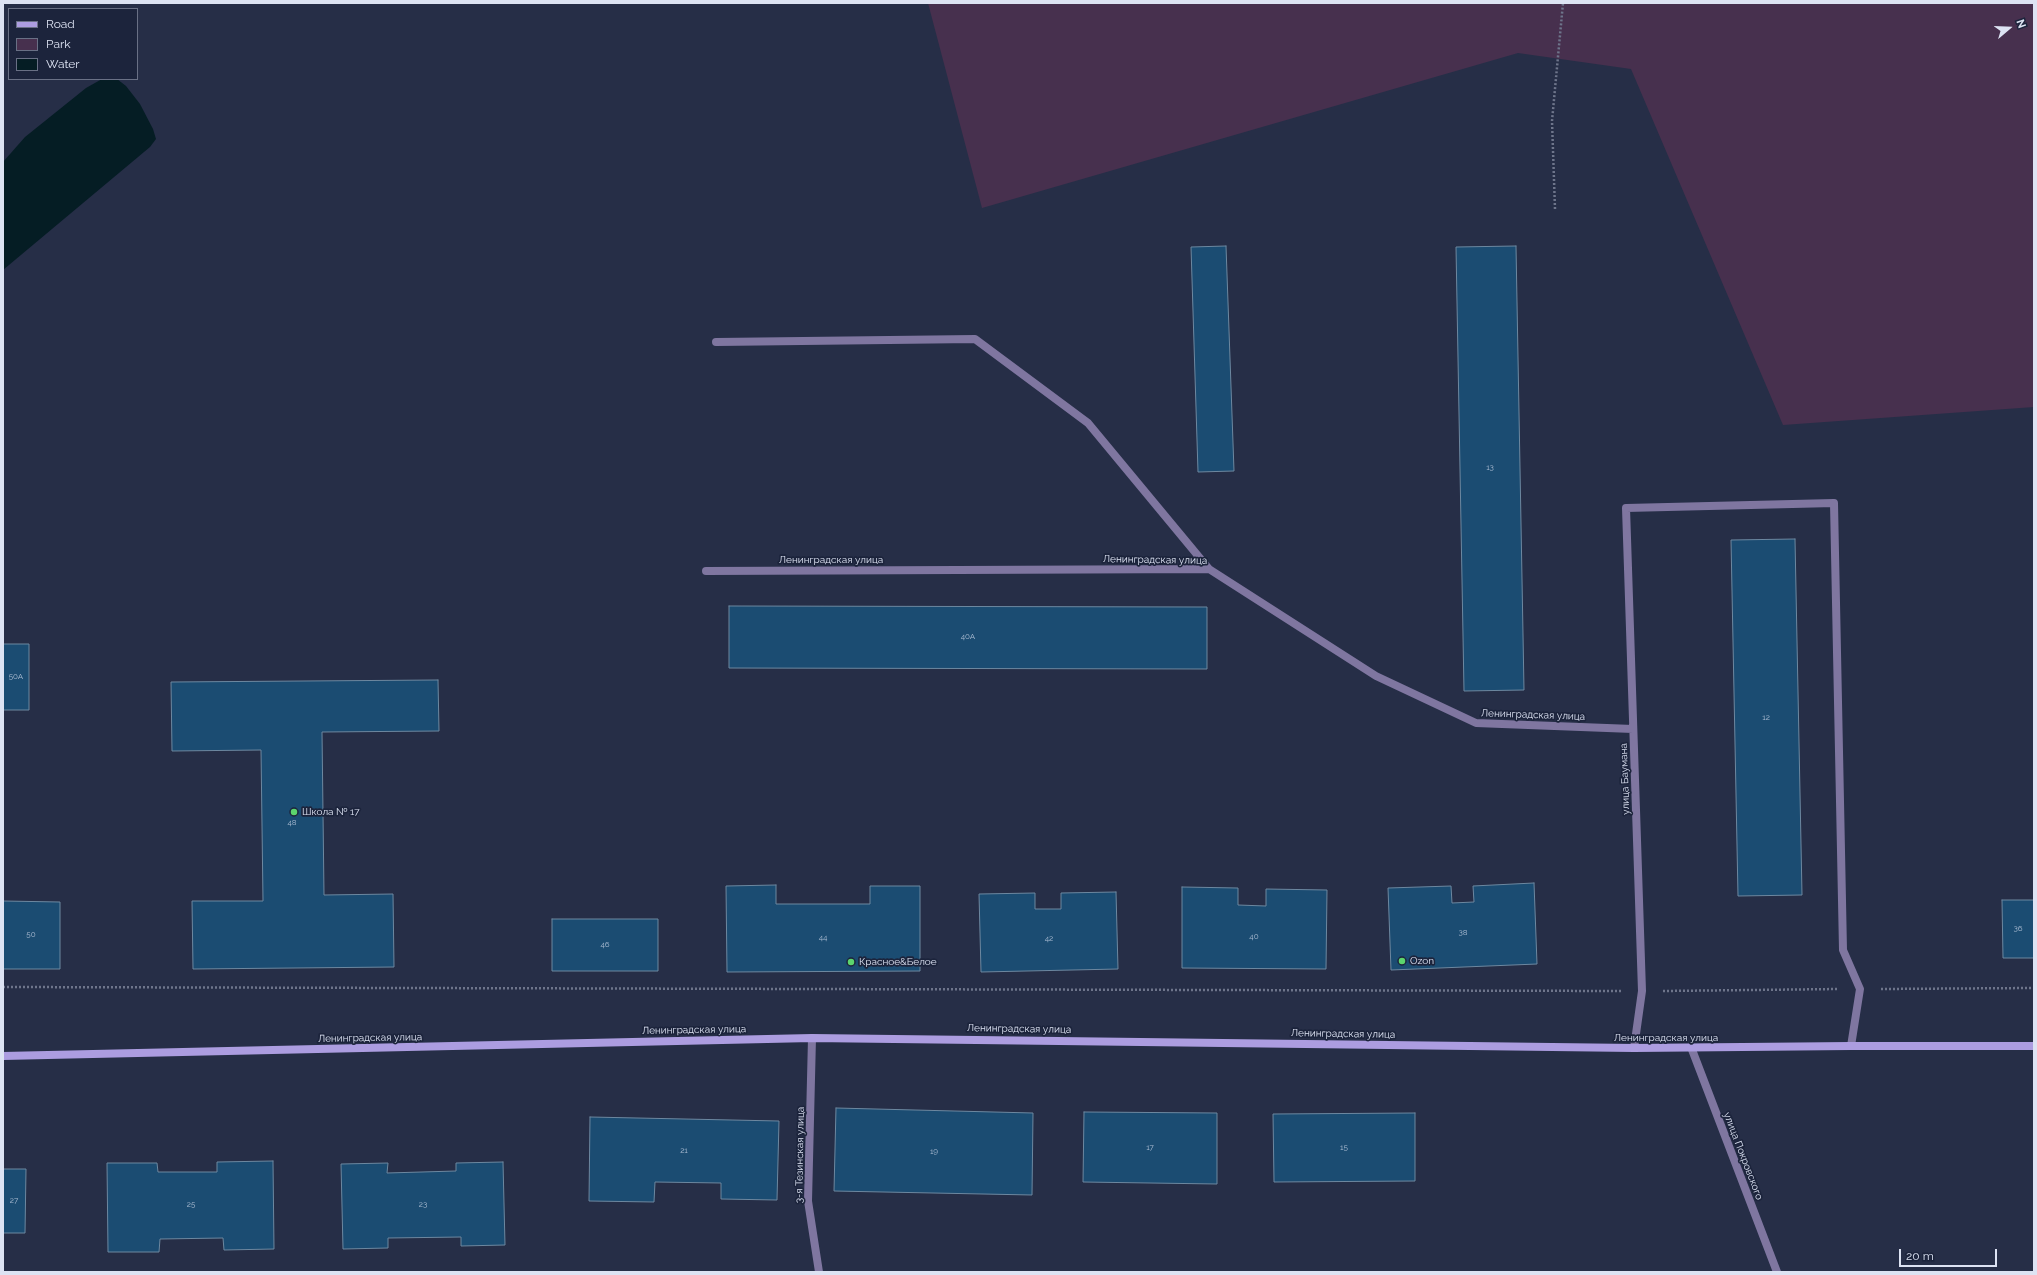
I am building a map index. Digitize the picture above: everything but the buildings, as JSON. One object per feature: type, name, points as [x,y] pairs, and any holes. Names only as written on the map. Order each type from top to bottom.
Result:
[{"type":"main road","name":"Ленинградская улица","points":[[3,1056],[812,1038],[1634,1048],[2034,1046]]},
{"type":"street","points":[[716,342],[975,339],[1088,423],[1209,569]]},
{"type":"street","name":"улица Баумана","points":[[1634,1048],[1642,991],[1626,508],[1834,503],[1843,950],[1860,989]]},
{"type":"street","name":"Ленинградская улица","points":[[706,571],[1209,569],[1376,676],[1476,723],[1633,729]]},
{"type":"street","points":[[1851,1046],[1860,989]]},
{"type":"street","name":"3-я Тезинская улица","points":[[812,1038],[808,1201],[819,1272]]},
{"type":"street","name":"улица Покровского","points":[[1691,1047],[1777,1272]]},
{"type":"path","points":[[1555,209],[1552,121],[1563,3]]},
{"type":"path","points":[[3,987],[1642,991],[2034,988]]},
{"type":"green space","points":[[928,3],[2034,3],[2034,407],[1783,425],[1631,69],[1518,53],[982,208]]},
{"type":"water","points":[[100,80],[118,80],[126,86],[140,104],[153,129],[156,139],[150,147],[3,270],[3,162],[25,137],[86,88]]},
{"type":"place","name":"Школа № 17","points":[[294,812]]},
{"type":"place","name":"Ozon","points":[[1402,961]]},
{"type":"place","name":"Красное&Белое","points":[[851,962]]}]
